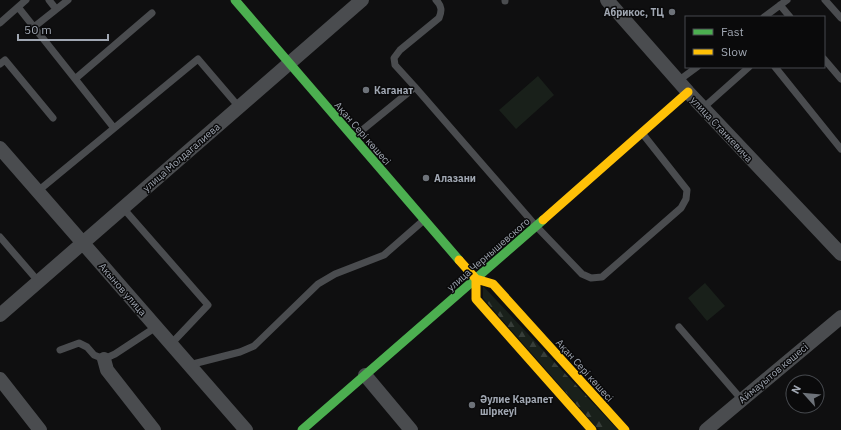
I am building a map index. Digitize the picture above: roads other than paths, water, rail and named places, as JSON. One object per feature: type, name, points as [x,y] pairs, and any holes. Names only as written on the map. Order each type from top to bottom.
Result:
[{"type":"street","name":"Ақан Сері көшесі","points":[[234,0],[476,279],[493,284],[625,430]]},
{"type":"street","name":"улица Молдагалиева","points":[[0,315],[362,0]]},
{"type":"street","name":"улица Станкевича","points":[[607,0],[688,92],[841,254]]},
{"type":"street","name":"улица Чернышевского","points":[[302,430],[688,92]]},
{"type":"street","name":"Акынов улица","points":[[0,148],[246,430]]},
{"type":"street","points":[[476,279],[476,299],[592,430]]},
{"type":"street","name":"Аймауытов көшесі","points":[[706,430],[841,317]]},
{"type":"street","points":[[104,359],[107,370],[154,430]]},
{"type":"street","points":[[365,375],[411,430]]},
{"type":"street","points":[[2,386],[40,430]]},
{"type":"lane","points":[[0,23],[26,0]]},
{"type":"lane","points":[[49,0],[56,9]]},
{"type":"lane","points":[[34,27],[68,0]]},
{"type":"lane","points":[[436,0],[442,11],[438,18],[400,50],[394,58],[395,65],[536,226],[582,274],[591,278],[602,277],[681,208],[686,200],[687,190],[642,133]]},
{"type":"lane","points":[[765,16],[787,0]]},
{"type":"lane","points":[[826,0],[841,18]]},
{"type":"lane","points":[[780,5],[789,16]]},
{"type":"lane","points":[[18,7],[114,128]]},
{"type":"lane","points":[[75,80],[152,13]]},
{"type":"lane","points":[[38,191],[198,59],[239,106]]},
{"type":"lane","points":[[0,64],[5,60],[53,118]]},
{"type":"lane","points":[[825,60],[841,79]]},
{"type":"lane","points":[[678,81],[696,68]]},
{"type":"lane","points":[[703,108],[748,68]]},
{"type":"lane","points":[[776,68],[841,148]]},
{"type":"lane","points":[[353,138],[415,87]]},
{"type":"lane","points":[[123,208],[208,305],[171,344]]},
{"type":"lane","points":[[189,365],[240,352],[254,346],[318,284],[335,274],[384,255],[425,220]]},
{"type":"lane","points":[[0,237],[38,282]]},
{"type":"lane","points":[[60,350],[79,343],[87,347],[94,355],[104,359],[115,354],[156,327]]},
{"type":"lane","points":[[679,327],[742,400]]},
{"type":"place","name":"Абрикос, ТЦ","points":[[672,12]]},
{"type":"place","name":"Каганат","points":[[366,90]]},
{"type":"place","name":"Алазани","points":[[426,178]]},
{"type":"place","name":"Әулие Карапет шіркеуі","points":[[472,405]]}]
